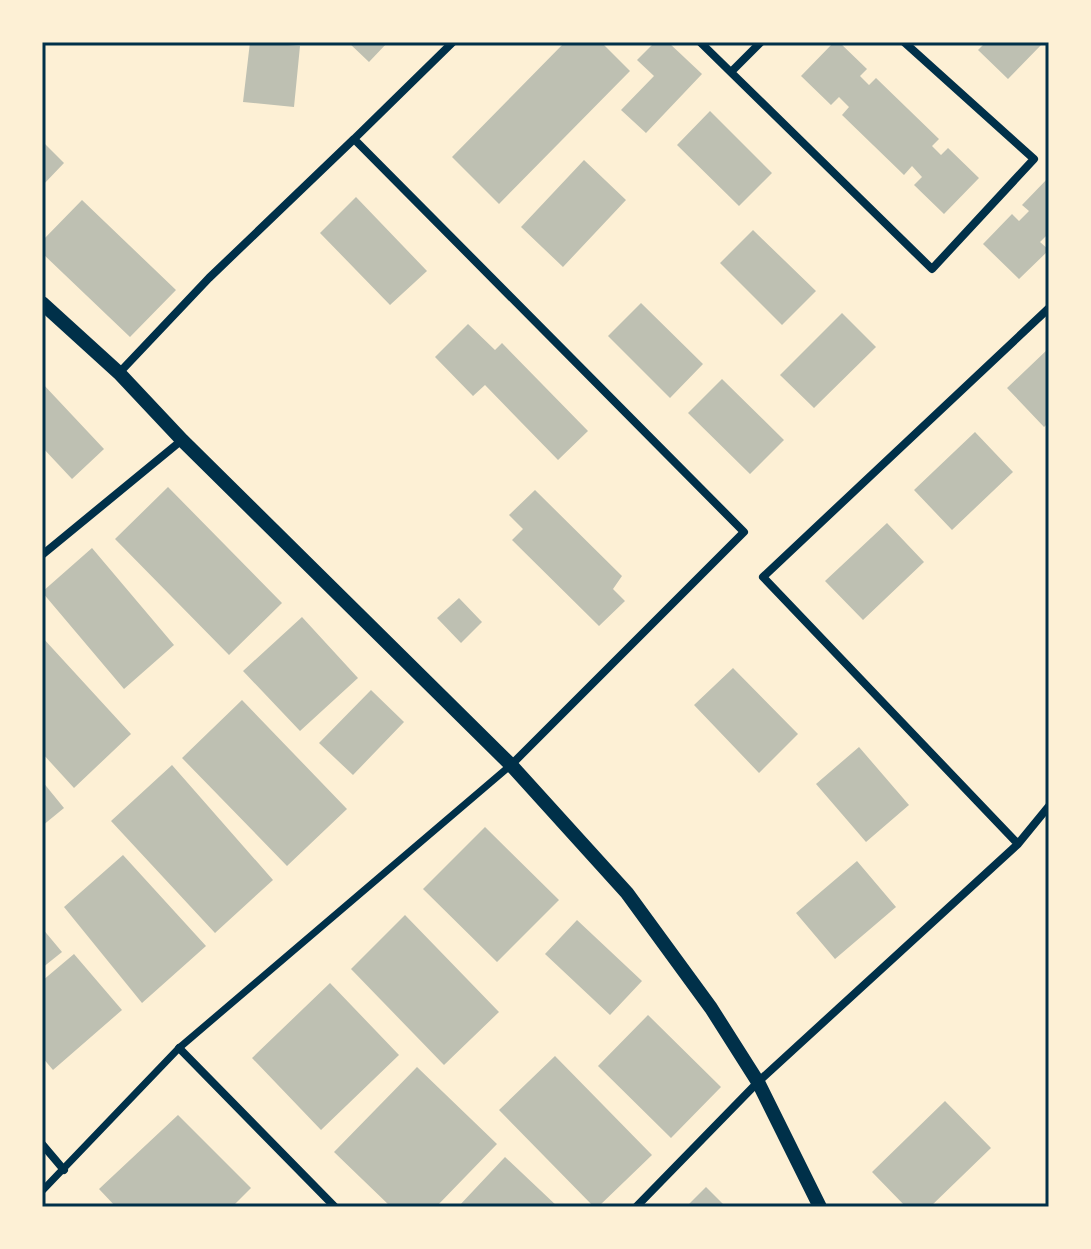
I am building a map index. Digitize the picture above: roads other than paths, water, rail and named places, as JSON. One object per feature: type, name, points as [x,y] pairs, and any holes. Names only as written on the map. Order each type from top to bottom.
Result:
[{"type":"street","points":[[119,373],[209,278],[453,42]]},
{"type":"street","points":[[700,42],[932,269],[1034,159],[904,42]]},
{"type":"street","points":[[731,72],[761,42]]},
{"type":"street","points":[[42,1191],[179,1048],[511,765],[744,532],[354,139]]},
{"type":"street","points":[[42,303],[119,373],[182,440],[511,765],[627,893],[711,1008],[758,1082],[820,1207]]},
{"type":"street","points":[[1018,844],[763,577],[1049,308]]},
{"type":"street","points":[[42,555],[182,440]]},
{"type":"street","points":[[636,1207],[758,1082],[1018,844],[1049,806]]},
{"type":"street","points":[[179,1048],[335,1207]]},
{"type":"street","points":[[42,1144],[64,1170]]}]
